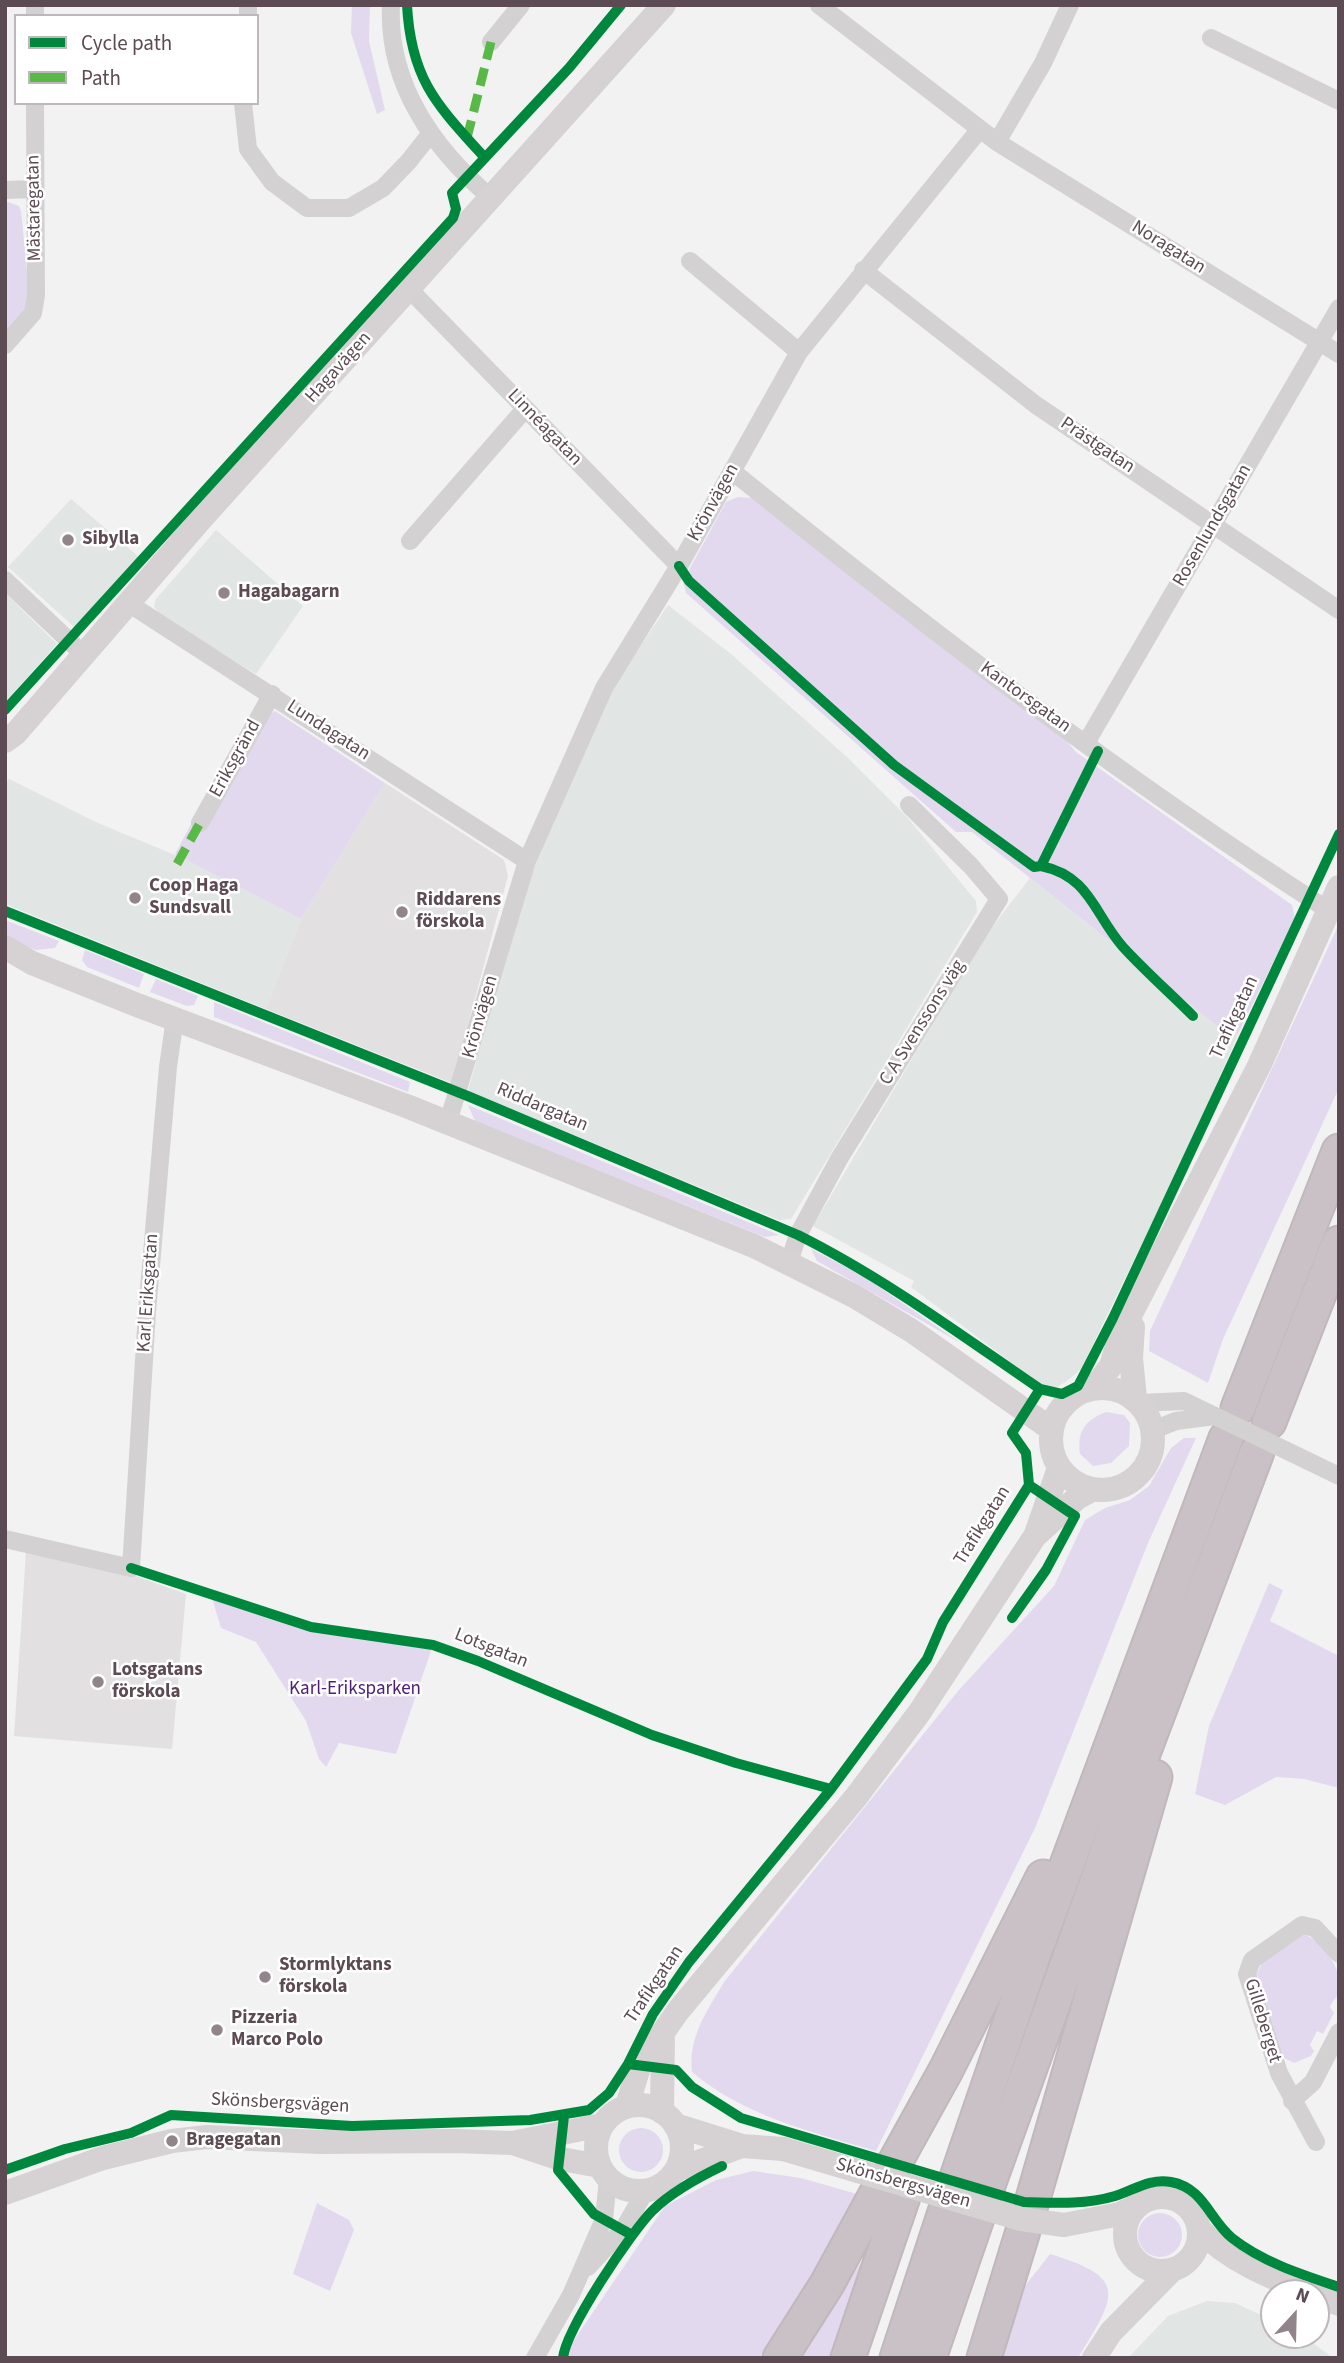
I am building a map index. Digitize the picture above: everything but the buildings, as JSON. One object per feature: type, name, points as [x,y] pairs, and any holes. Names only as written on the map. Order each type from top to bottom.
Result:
[{"type":"highway","points":[[929,2358],[966,2200],[1033,1956],[1227,1421],[1339,1151]]},
{"type":"highway","points":[[897,2358],[1064,1970],[1215,1559],[1339,1243]]},
{"type":"highway","points":[[984,2358],[1027,2217],[1215,1559]]},
{"type":"highway","points":[[848,2358],[897,2180],[946,2070],[1109,1747]]},
{"type":"highway","points":[[780,2358],[897,2180]]},
{"type":"main road","name":"Hagavägen","points":[[5,756],[11,737],[128,603],[410,290],[489,197],[664,5]]},
{"type":"main road","points":[[1094,1388],[1111,1366],[1121,1333],[1259,1066],[1339,887]]},
{"type":"main road","points":[[5,947],[32,962],[448,1122],[754,1245],[912,1331],[1051,1429]]},
{"type":"main road","points":[[5,963],[32,962]]},
{"type":"main road","points":[[1135,1308],[1131,1358],[1137,1401]]},
{"type":"main road","points":[[1094,1388],[1110,1388],[1137,1401],[1164,1425],[1151,1455],[1134,1479],[1114,1489],[1092,1490],[1078,1485],[1059,1468],[1051,1449],[1051,1429],[1066,1402],[1079,1392],[1094,1388]]},
{"type":"main road","name":"Trafikgatan","points":[[627,2106],[639,2067],[703,1979],[856,1797],[919,1713],[1035,1536],[1059,1468]]},
{"type":"main road","name":"Trafikgatan","points":[[1035,1536],[1077,1498],[1092,1490]]},
{"type":"main road","name":"Trafikgatan","points":[[663,2033],[669,2118]]},
{"type":"main road","points":[[639,2105],[669,2118],[682,2147],[676,2169],[668,2179],[646,2190],[633,2191],[604,2173],[596,2153],[602,2125],[608,2117],[627,2106],[639,2105]]},
{"type":"main road","name":"Skönsbergsvägen","points":[[669,2118],[742,2146],[783,2149],[1021,2219],[1099,2231],[1129,2249]]},
{"type":"main road","name":"Skönsbergsvägen","points":[[5,2193],[103,2158],[172,2141],[207,2137],[320,2142],[512,2143],[602,2125]]},
{"type":"main road","name":"Skönsbergsvägen","points":[[512,2143],[604,2173]]},
{"type":"main road","name":"Skönsbergsvägen","points":[[676,2169],[742,2146]]},
{"type":"main road","points":[[1094,2358],[1111,2332],[1134,2279],[1136,2269],[1129,2249],[1128,2220],[1141,2204],[1156,2198],[1180,2202],[1193,2213],[1199,2229],[1217,2246],[1274,2279]]},
{"type":"main road","name":"Skönsbergsvägen","points":[[1064,2225],[1120,2214],[1141,2204]]},
{"type":"main road","points":[[1111,2332],[1195,2252],[1199,2229]]},
{"type":"main road","points":[[1129,2249],[1150,2270],[1179,2266],[1262,2274]]},
{"type":"street","points":[[391,5],[394,52],[407,96],[430,133],[467,177],[489,197]]},
{"type":"street","points":[[491,42],[521,5]]},
{"type":"street","points":[[819,5],[997,142],[1043,63],[1070,5]]},
{"type":"street","points":[[1211,38],[1339,101]]},
{"type":"street","name":"Mästaregatan","points":[[5,345],[33,313],[36,295],[34,105]]},
{"type":"street","points":[[243,105],[248,149],[272,182],[307,208],[349,208],[383,188],[409,161],[430,133]]},
{"type":"street","name":"Krönvägen","points":[[448,1122],[527,860],[604,688],[679,566],[799,352],[980,129]]},
{"type":"street","name":"Noragatan","points":[[997,142],[1339,354]]},
{"type":"street","points":[[5,190],[34,189]]},
{"type":"street","points":[[690,261],[799,352]]},
{"type":"street","name":"Prästgatan","points":[[863,270],[1036,405],[1339,611]]},
{"type":"street","name":"Linnéagatan","points":[[410,290],[679,566]]},
{"type":"street","name":"Rosenlundsgatan","points":[[1086,743],[1339,308]]},
{"type":"street","points":[[410,541],[525,409]]},
{"type":"street","name":"Kantorsgatan","points":[[732,471],[905,610],[1086,743],[1328,910]]},
{"type":"street","points":[[5,580],[84,656]]},
{"type":"street","name":"Lundagatan","points":[[128,603],[527,860]]},
{"type":"street","name":"Eriksgränd","points":[[200,823],[272,694]]},
{"type":"street","name":"C A Svenssons väg","points":[[789,1262],[799,1235],[839,1159],[999,899],[971,866],[909,805]]},
{"type":"street","name":"Karl Eriksgatan","points":[[5,1539],[131,1568],[147,1312],[168,1067],[175,1018]]},
{"type":"street","points":[[1137,1401],[1176,1400],[1197,1405],[1339,1476]]},
{"type":"street","points":[[1164,1425],[1227,1421]]},
{"type":"street","name":"Gilleberget","points":[[1316,2142],[1292,2101],[1270,2048],[1247,1974],[1248,1966],[1302,1925],[1315,1927],[1339,1954]]},
{"type":"street","points":[[1292,2101],[1313,2082],[1339,2032]]},
{"type":"street","points":[[535,2358],[580,2275],[604,2219],[604,2173]]},
{"type":"street","points":[[580,2275],[624,2228],[646,2190]]},
{"type":"shaded area","points":[[71,499],[139,557],[74,627],[8,567]]},
{"type":"shaded area","points":[[216,530],[303,606],[256,674],[160,616],[154,606],[156,599]]},
{"type":"shaded area","points":[[5,593],[57,644],[5,702]]},
{"type":"shaded area","points":[[668,605],[731,654],[847,757],[907,817],[976,901],[977,912],[791,1219],[779,1220],[468,1091],[519,906],[566,789],[610,692]]},
{"type":"shaded area","points":[[9,779],[98,823],[187,860],[301,919],[266,1009],[5,904],[5,784]]},
{"type":"shaded area","name":"Riddarens förskola","points":[[385,783],[504,860],[508,876],[452,1083],[266,1009],[301,919]]},
{"type":"shaded area","points":[[1030,878],[1222,1030],[1238,1034],[1195,1134],[1081,1369],[1057,1387],[1044,1387],[911,1287],[914,1281],[813,1226],[983,939]]},
{"type":"shaded area","name":"Lotsgatans förskola","points":[[26,1552],[130,1574],[186,1594],[172,1749],[14,1736]]},
{"type":"shaded area","points":[[1207,2301],[1235,2303],[1260,2315],[1260,2349],[1321,2349],[1333,2358],[1128,2358],[1168,2316]]},
{"type":"green space","points":[[352,5],[370,5],[369,41],[385,110],[377,114],[351,33]]},
{"type":"green space","points":[[5,201],[19,206],[21,211],[29,290],[25,309],[5,333]]},
{"type":"green space","points":[[738,497],[753,498],[1065,739],[1076,752],[1292,905],[1295,918],[1238,1034],[1222,1030],[972,832],[956,832],[686,593],[683,581],[726,502]]},
{"type":"green space","points":[[275,711],[385,783],[301,919],[175,854],[191,824],[202,830],[267,716]]},
{"type":"green space","points":[[5,920],[59,941],[55,948],[36,950],[5,939]]},
{"type":"green space","points":[[1339,924],[1339,1088],[1223,1339],[1208,1383],[1149,1351],[1150,1331]]},
{"type":"green space","points":[[85,950],[144,974],[139,988],[87,967],[82,960]]},
{"type":"green space","points":[[156,979],[198,996],[194,1005],[187,1006],[150,992]]},
{"type":"green space","points":[[214,1002],[410,1082],[408,1092],[214,1017]]},
{"type":"green space","points":[[468,1105],[779,1235],[765,1237],[475,1121]]},
{"type":"green space","points":[[811,1249],[860,1274],[964,1345],[817,1261]]},
{"type":"green space","points":[[1106,1412],[1124,1415],[1130,1423],[1129,1446],[1111,1463],[1093,1466],[1080,1454],[1081,1433],[1088,1423]]},
{"type":"green space","points":[[1184,1438],[1196,1438],[1148,1543],[1035,1828],[876,2151],[756,2111],[712,2087],[692,2072],[696,2036],[724,1982],[958,1691],[1054,1586],[1085,1520],[1105,1508],[1130,1500],[1149,1486],[1171,1448]]},
{"type":"green space","points":[[1269,1583],[1283,1590],[1270,1621],[1339,1656],[1339,1788],[1304,1779],[1276,1777],[1225,1805],[1195,1794],[1209,1726]]},
{"type":"green space","name":"Karl-Eriksparken","points":[[211,1595],[311,1627],[433,1645],[396,1754],[339,1743],[326,1767],[319,1759],[306,1721],[256,1642],[221,1628]]},
{"type":"green space","points":[[1303,1934],[1318,1943],[1330,1958],[1340,1984],[1339,1993],[1330,2007],[1334,2013],[1323,2034],[1317,2031],[1310,2045],[1314,2051],[1311,2056],[1294,2063],[1282,2057],[1257,1974],[1263,1960]]},
{"type":"green space","points":[[641,2128],[656,2135],[663,2150],[656,2165],[641,2172],[626,2165],[619,2150],[626,2135]]},
{"type":"green space","points":[[753,2171],[801,2178],[857,2194],[790,2316],[759,2358],[562,2358],[665,2206],[716,2180]]},
{"type":"green space","points":[[317,2203],[349,2220],[354,2230],[330,2291],[293,2274]]},
{"type":"green space","points":[[1160,2213],[1175,2220],[1182,2235],[1175,2250],[1160,2257],[1145,2250],[1138,2235],[1145,2220]]},
{"type":"green space","points":[[1050,2254],[1094,2272],[1104,2281],[1108,2292],[1107,2305],[1101,2319],[1078,2358],[1000,2358],[1021,2291]]},
{"type":"green space","points":[[865,2257],[834,2358],[796,2358]]},
{"type":"marked path","points":[[467,138],[491,42]]},
{"type":"marked path","points":[[177,864],[200,823]]},
{"type":"cycle path","points":[[407,5],[414,53],[430,90],[440,106],[485,158]]},
{"type":"cycle path","points":[[5,710],[453,218],[456,209],[452,193],[569,68],[621,5]]},
{"type":"cycle path","points":[[679,566],[689,581],[894,765],[1034,867],[1041,866],[1098,751]]},
{"type":"cycle path","name":"Riddargatan","points":[[5,911],[470,1097],[798,1235],[892,1288],[1040,1389],[1062,1394],[1078,1386],[1113,1318],[1339,834]]},
{"type":"cycle path","points":[[1041,866],[1057,871],[1081,887],[1123,947],[1193,1016]]},
{"type":"cycle path","points":[[5,2170],[65,2149],[131,2133],[171,2115],[352,2126],[530,2120],[589,2110],[609,2093],[628,2064],[653,2014],[689,1962],[831,1789],[927,1659],[943,1622],[1029,1485],[1026,1453],[1012,1433],[1040,1389]]},
{"type":"cycle path","points":[[1012,1618],[1046,1570],[1075,1516],[1029,1485]]},
{"type":"cycle path","name":"Lotsgatan","points":[[131,1568],[311,1627],[433,1645],[478,1661],[652,1735],[736,1763],[831,1789]]},
{"type":"cycle path","points":[[628,2064],[676,2070],[692,2087],[741,2118],[1024,2202],[1092,2201],[1156,2182],[1182,2185],[1199,2197],[1224,2230],[1244,2247],[1283,2267],[1339,2287]]},
{"type":"cycle path","points":[[564,2116],[558,2170],[594,2214],[632,2235]]},
{"type":"cycle path","points":[[563,2358],[587,2304],[643,2221],[677,2191],[722,2166]]},
{"type":"place","name":"Sibylla","points":[[68,540]]},
{"type":"place","name":"Hagabagarn","points":[[224,593]]},
{"type":"place","name":"Coop Haga Sundsvall","points":[[135,898]]},
{"type":"place","name":"Riddarens förskola","points":[[402,912]]},
{"type":"place","name":"Lotsgatans förskola","points":[[98,1682]]},
{"type":"place","name":"Stormlyktans förskola","points":[[265,1977]]},
{"type":"place","name":"Pizzeria Marco Polo","points":[[217,2030]]},
{"type":"place","name":"Bragegatan","points":[[172,2141]]}]
